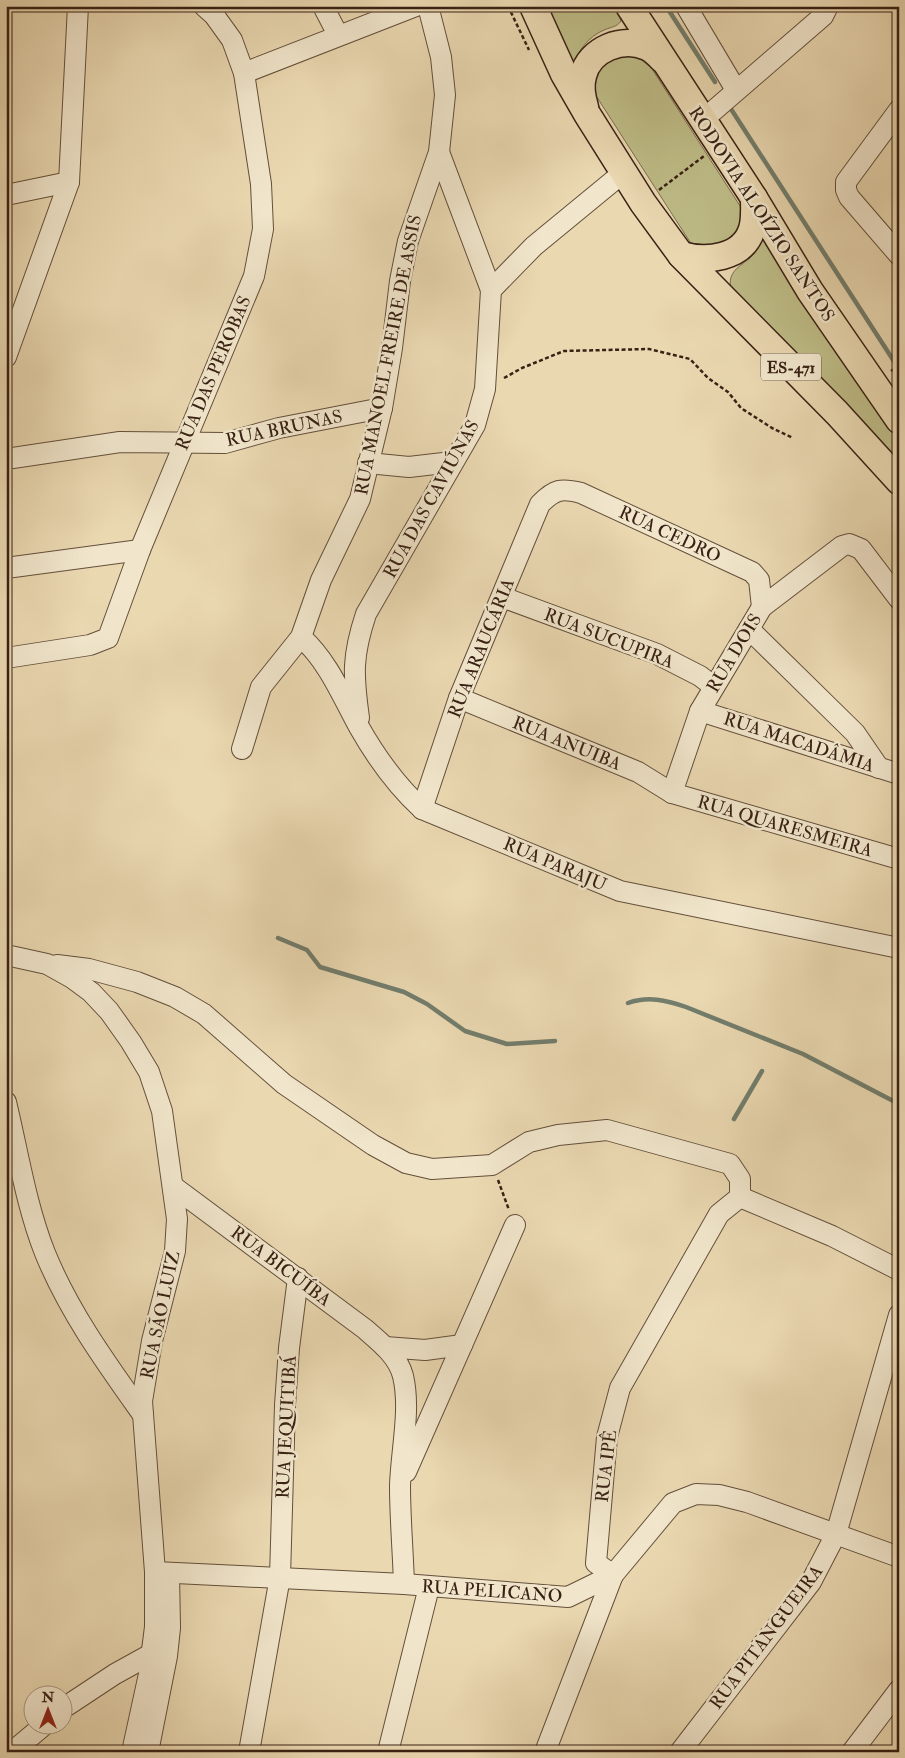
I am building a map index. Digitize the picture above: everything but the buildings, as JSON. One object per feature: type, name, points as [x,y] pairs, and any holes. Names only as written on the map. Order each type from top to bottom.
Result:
[{"type":"main road","name":"ES-471","points":[[533,6],[564,74],[587,114],[643,203],[681,255],[837,413],[899,481]]},
{"type":"main road","name":"RODOVIA ALOÍZIO SANTOS","points":[[630,6],[700,118],[754,198],[810,291],[899,420]]},
{"type":"main road","points":[[587,114],[582,95],[583,75],[593,58],[609,46],[628,42],[648,47],[663,59]]},
{"type":"main road","points":[[681,255],[696,259],[712,258],[730,254],[743,244],[752,230],[754,198]]},
{"type":"street","points":[[6,357],[69,182],[78,6]]},
{"type":"street","name":"RUA DAS PEROBAS","points":[[6,658],[90,645],[108,638],[140,550],[254,276],[263,229],[261,184],[244,73],[232,40],[214,15],[204,6]]},
{"type":"street","points":[[323,6],[338,35]]},
{"type":"street","points":[[244,73],[416,6]]},
{"type":"street","name":"RUA MANOEL FREIRE DE ASSIS","points":[[242,749],[262,687],[301,638],[321,580],[354,516],[382,408],[400,281],[408,241],[439,152],[444,95],[442,57],[428,6]]},
{"type":"street","points":[[686,6],[736,90]]},
{"type":"street","points":[[700,118],[712,112],[823,16],[828,6]]},
{"type":"street","points":[[899,110],[846,182],[846,190],[849,197],[899,255]]},
{"type":"street","points":[[439,152],[491,290],[534,246],[624,172]]},
{"type":"street","points":[[6,195],[69,182]]},
{"type":"street","name":"RUA DAS CAVIÚNAS","points":[[360,730],[354,678],[356,644],[366,614],[475,425],[485,389],[491,290]]},
{"type":"street","name":"RUA BRUNAS","points":[[6,459],[120,442],[225,443],[279,428],[382,408]]},
{"type":"street","points":[[368,463],[409,466],[452,462]]},
{"type":"street","name":"RUA CEDRO","points":[[552,492],[566,489],[581,493],[752,572],[759,580],[762,607]]},
{"type":"street","name":"RUA ARAUCÁRIA","points":[[422,809],[459,698],[540,504],[552,492]]},
{"type":"street","name":"RUA DOIS","points":[[672,793],[700,710],[762,607],[842,546],[849,544],[861,549],[899,599]]},
{"type":"street","points":[[6,568],[140,550]]},
{"type":"street","name":"RUA SUCUPIRA","points":[[502,597],[657,654],[700,676],[713,686]]},
{"type":"street","points":[[749,629],[855,733],[879,768]]},
{"type":"street","name":"RUA PARAJU","points":[[301,638],[315,650],[360,730],[402,790],[422,809],[620,891],[899,948]]},
{"type":"street","name":"RUA ANUIBA","points":[[459,698],[638,772],[672,793]]},
{"type":"street","name":"RUA MACADÂMIA","points":[[700,710],[899,774]]},
{"type":"street","name":"RUA QUARESMEIRA","points":[[672,793],[899,859]]},
{"type":"street","name":"RUA SÃO LUIZ","points":[[6,955],[47,964],[72,978],[97,998],[131,1042],[150,1072],[162,1111],[177,1219],[175,1251],[152,1341],[145,1379],[143,1415],[170,1628],[167,1656],[148,1752]]},
{"type":"street","points":[[47,964],[89,969],[137,982],[175,997],[204,1014],[284,1084],[373,1145],[406,1163],[432,1169],[492,1165],[529,1142],[558,1135],[607,1130],[730,1164],[740,1179],[740,1197],[832,1236],[899,1270]]},
{"type":"street","points":[[6,1102],[32,1214],[49,1261],[64,1295],[97,1352],[143,1415]]},
{"type":"street","name":"RUA BICUÍBA","points":[[174,1187],[298,1278],[385,1347],[397,1362],[403,1374],[406,1394],[400,1486],[404,1584]]},
{"type":"street","name":"RUA IPÊ","points":[[613,1575],[596,1563],[607,1437],[620,1388],[719,1214],[740,1197]]},
{"type":"street","points":[[400,1486],[515,1225]]},
{"type":"street","name":"RUA JEQUITIBÁ","points":[[249,1752],[280,1577],[285,1405],[289,1348],[298,1278]]},
{"type":"street","name":"RUA PITANGUEIRA","points":[[680,1752],[811,1582],[836,1534],[899,1315]]},
{"type":"street","points":[[385,1347],[424,1350],[462,1345]]},
{"type":"street","name":"RUA PELICANO","points":[[162,1572],[404,1584],[568,1597],[613,1575],[673,1503],[696,1494],[719,1495],[747,1502],[899,1557]]},
{"type":"street","name":"RUA SÃO LUIZ","points":[[132,1752],[153,1653],[162,1572]]},
{"type":"street","points":[[545,1752],[613,1575]]},
{"type":"street","points":[[388,1752],[429,1587]]},
{"type":"street","points":[[72,1702],[115,1674],[153,1653]]},
{"type":"street","points":[[852,1752],[899,1690]]},
{"type":"street","points":[[12,1752],[31,1736]]},
{"type":"path","points":[[643,203],[719,144]]},
{"type":"path","points":[[485,389],[522,368],[564,351],[649,349],[690,359],[708,378],[728,392],[741,408],[772,428],[793,438]]},
{"type":"path","points":[[891,371],[899,366]]},
{"type":"path","points":[[492,1165],[515,1225]]},
{"type":"shaded area","points":[[547,6],[616,6],[621,21],[616,26],[598,33],[589,40],[581,49],[573,65]]},
{"type":"shaded area","points":[[615,52],[645,58],[742,209],[743,216],[732,243],[696,246],[690,242],[593,91],[592,77]]},
{"type":"shaded area","points":[[764,236],[873,405],[899,440],[899,471],[731,289],[731,278],[735,270],[753,255]]},
{"type":"waterway","points":[[666,6],[715,82]]},
{"type":"waterway","points":[[731,109],[899,369]]},
{"type":"waterway","points":[[278,938],[307,950],[320,967],[404,992],[427,1004],[465,1031],[507,1044],[555,1041]]},
{"type":"waterway","points":[[628,1003],[650,999],[671,1002],[686,1007],[803,1054],[899,1104]]},
{"type":"waterway","points":[[734,1119],[762,1071]]}]
